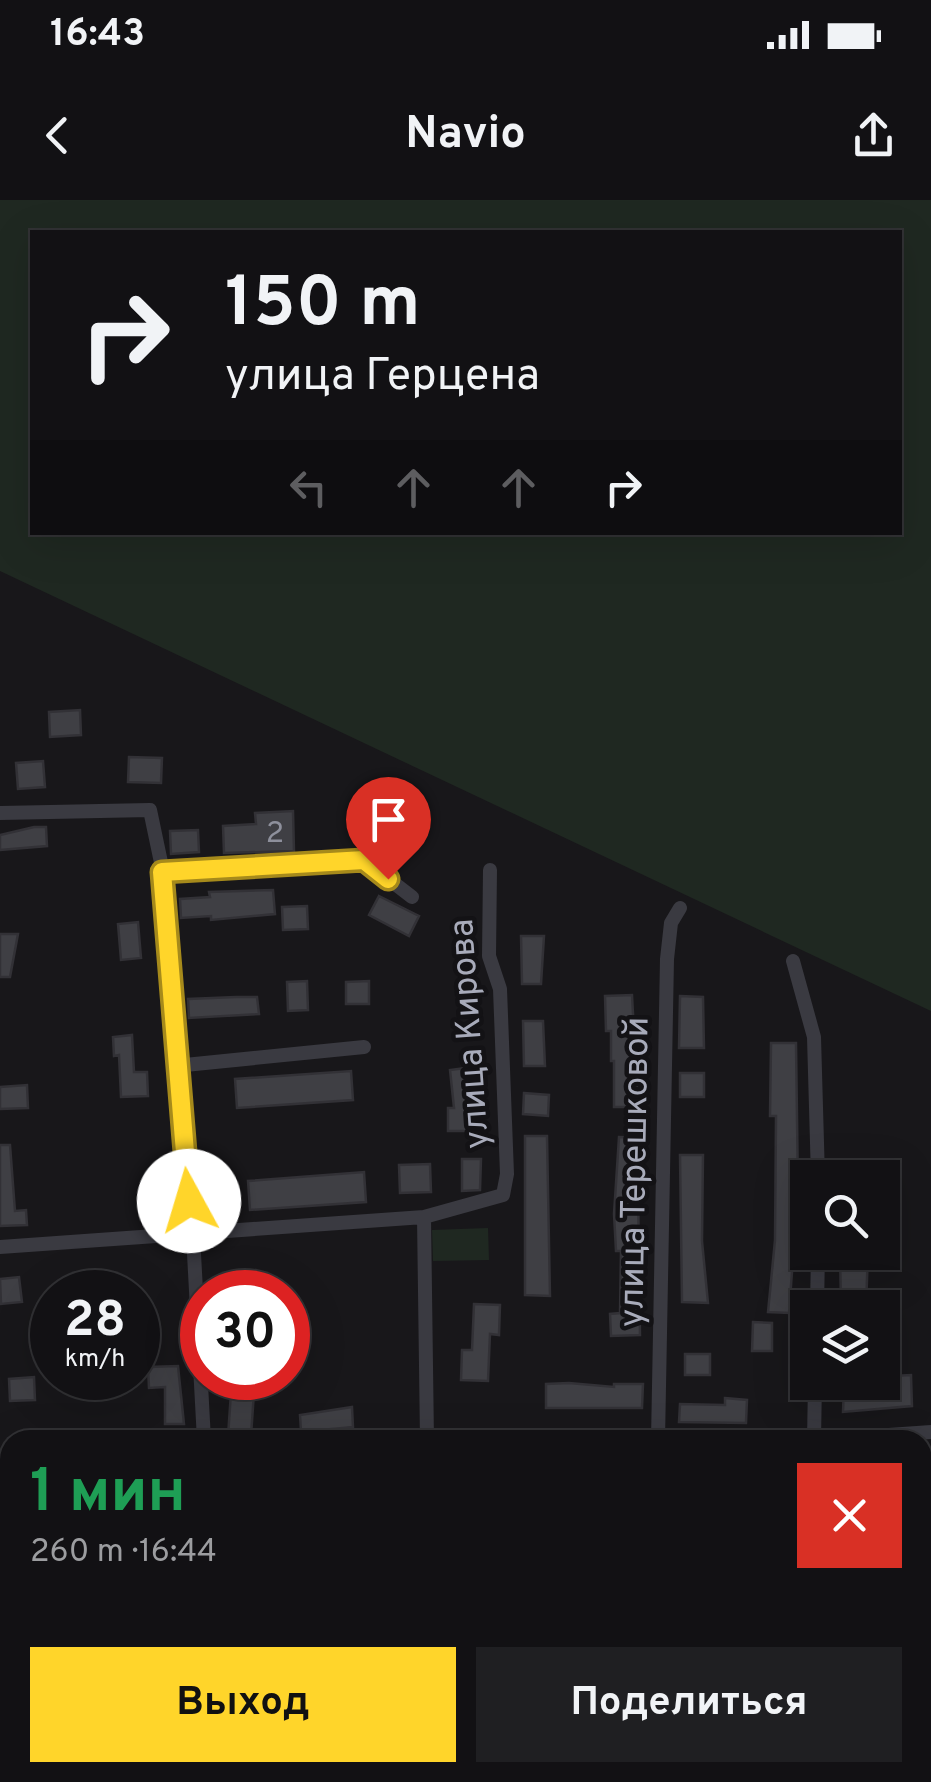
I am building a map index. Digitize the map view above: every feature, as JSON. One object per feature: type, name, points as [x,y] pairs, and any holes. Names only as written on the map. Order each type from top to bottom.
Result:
[{"type":"street","points":[[0,812],[150,810],[162,872],[193,1235],[203,1430]]},
{"type":"street","points":[[162,872],[364,860],[412,897]]},
{"type":"street","name":"улица Кирова","points":[[424,1218],[503,1195],[506,1174],[500,989],[489,956],[490,870]]},
{"type":"street","name":"улица Терешковой","points":[[658,1430],[667,959],[670,923],[680,908]]},
{"type":"street","points":[[793,961],[814,1038],[817,1160]]},
{"type":"street","points":[[176,1066],[364,1047]]},
{"type":"street","points":[[0,1247],[424,1218],[427,1430]]},
{"type":"street","points":[[815,1400],[816,1430]]},
{"type":"shaded area","points":[[0,200],[931,200],[931,1011],[0,571]]},
{"type":"shaded area","points":[[488,1228],[489,1260],[433,1261],[432,1230]]},
{"type":"building","points":[[80,710],[81,735],[50,737],[49,712]]},
{"type":"building","points":[[129,757],[162,758],[161,783],[128,782]]},
{"type":"building","points":[[43,761],[45,787],[18,789],[16,763]]},
{"type":"building","points":[[293,811],[294,851],[224,853],[223,826],[256,824],[255,813]]},
{"type":"building","points":[[46,827],[47,846],[0,850],[0,835]]},
{"type":"building","points":[[198,830],[199,852],[171,854],[170,831]]},
{"type":"building","points":[[273,890],[275,914],[211,920],[211,916],[181,918],[180,899],[210,897],[209,892]]},
{"type":"building","points":[[379,896],[419,916],[409,936],[369,915]]},
{"type":"building","points":[[307,906],[308,929],[283,930],[282,907]]},
{"type":"building","points":[[138,922],[141,958],[121,960],[118,924]]},
{"type":"building","points":[[0,934],[18,934],[10,977],[0,977]]},
{"type":"building","points":[[521,936],[544,936],[541,984],[522,984]]},
{"type":"building","points":[[307,981],[308,1010],[288,1011],[287,982]]},
{"type":"building","points":[[369,981],[369,1004],[346,1004],[346,982]]},
{"type":"building","points":[[632,995],[638,1107],[614,1107],[614,1061],[611,1031],[606,1031],[605,996]]},
{"type":"building","points":[[680,996],[703,997],[704,1048],[679,1048]]},
{"type":"building","points":[[257,997],[259,1014],[189,1018],[188,999]]},
{"type":"building","points":[[523,1021],[543,1021],[545,1066],[524,1066]]},
{"type":"building","points":[[132,1035],[134,1072],[147,1072],[148,1096],[121,1097],[119,1055],[114,1056],[113,1037]]},
{"type":"building","points":[[771,1043],[796,1043],[798,1160],[790,1160],[789,1313],[768,1312],[775,1240],[776,1116],[770,1116]]},
{"type":"building","points":[[473,1067],[476,1131],[448,1131],[448,1108],[454,1108],[450,1070]]},
{"type":"building","points":[[351,1071],[353,1100],[237,1108],[235,1079]]},
{"type":"building","points":[[680,1073],[704,1073],[704,1097],[680,1097]]},
{"type":"building","points":[[27,1085],[28,1108],[0,1109],[0,1087]]},
{"type":"building","points":[[524,1093],[549,1095],[548,1116],[523,1114]]},
{"type":"building","points":[[525,1136],[547,1136],[550,1296],[525,1295]]},
{"type":"building","points":[[619,1137],[644,1138],[638,1185],[640,1335],[611,1336],[610,1314],[620,1313],[621,1251],[616,1251],[614,1214]]},
{"type":"building","points":[[0,1145],[10,1145],[15,1211],[26,1210],[27,1225],[0,1226]]},
{"type":"building","points":[[680,1155],[703,1155],[702,1241],[708,1303],[682,1302]]},
{"type":"building","points":[[462,1159],[481,1159],[480,1190],[462,1191]]},
{"type":"building","points":[[430,1164],[431,1192],[400,1193],[399,1165]]},
{"type":"building","points":[[364,1172],[366,1202],[250,1210],[248,1181]]},
{"type":"building","points":[[840,1270],[867,1270],[867,1290],[841,1290]]},
{"type":"building","points":[[19,1277],[22,1302],[1,1304],[0,1279]]},
{"type":"building","points":[[474,1304],[500,1305],[499,1335],[490,1334],[488,1381],[461,1380],[462,1350],[472,1350]]},
{"type":"building","points":[[753,1322],[772,1323],[772,1351],[752,1351]]},
{"type":"building","points":[[685,1354],[710,1354],[710,1375],[685,1375]]},
{"type":"building","points":[[178,1366],[184,1424],[165,1424],[165,1387],[160,1387],[160,1367]]},
{"type":"building","points":[[911,1375],[912,1406],[843,1412],[843,1400],[900,1400],[900,1376]]},
{"type":"building","points":[[30,1377],[30,1400],[35,1400],[10,1401],[9,1379]]},
{"type":"building","points":[[546,1384],[614,1387],[643,1384],[642,1408],[546,1408]]},
{"type":"building","points":[[725,1398],[747,1400],[746,1423],[679,1422],[680,1404],[725,1405]]},
{"type":"building","points":[[230,1400],[253,1400],[251,1430],[228,1430]]},
{"type":"building","points":[[352,1407],[353,1427],[301,1430],[300,1415]]},
{"type":"route","points":[[189,1201],[162,872],[364,860],[388,879]]}]
